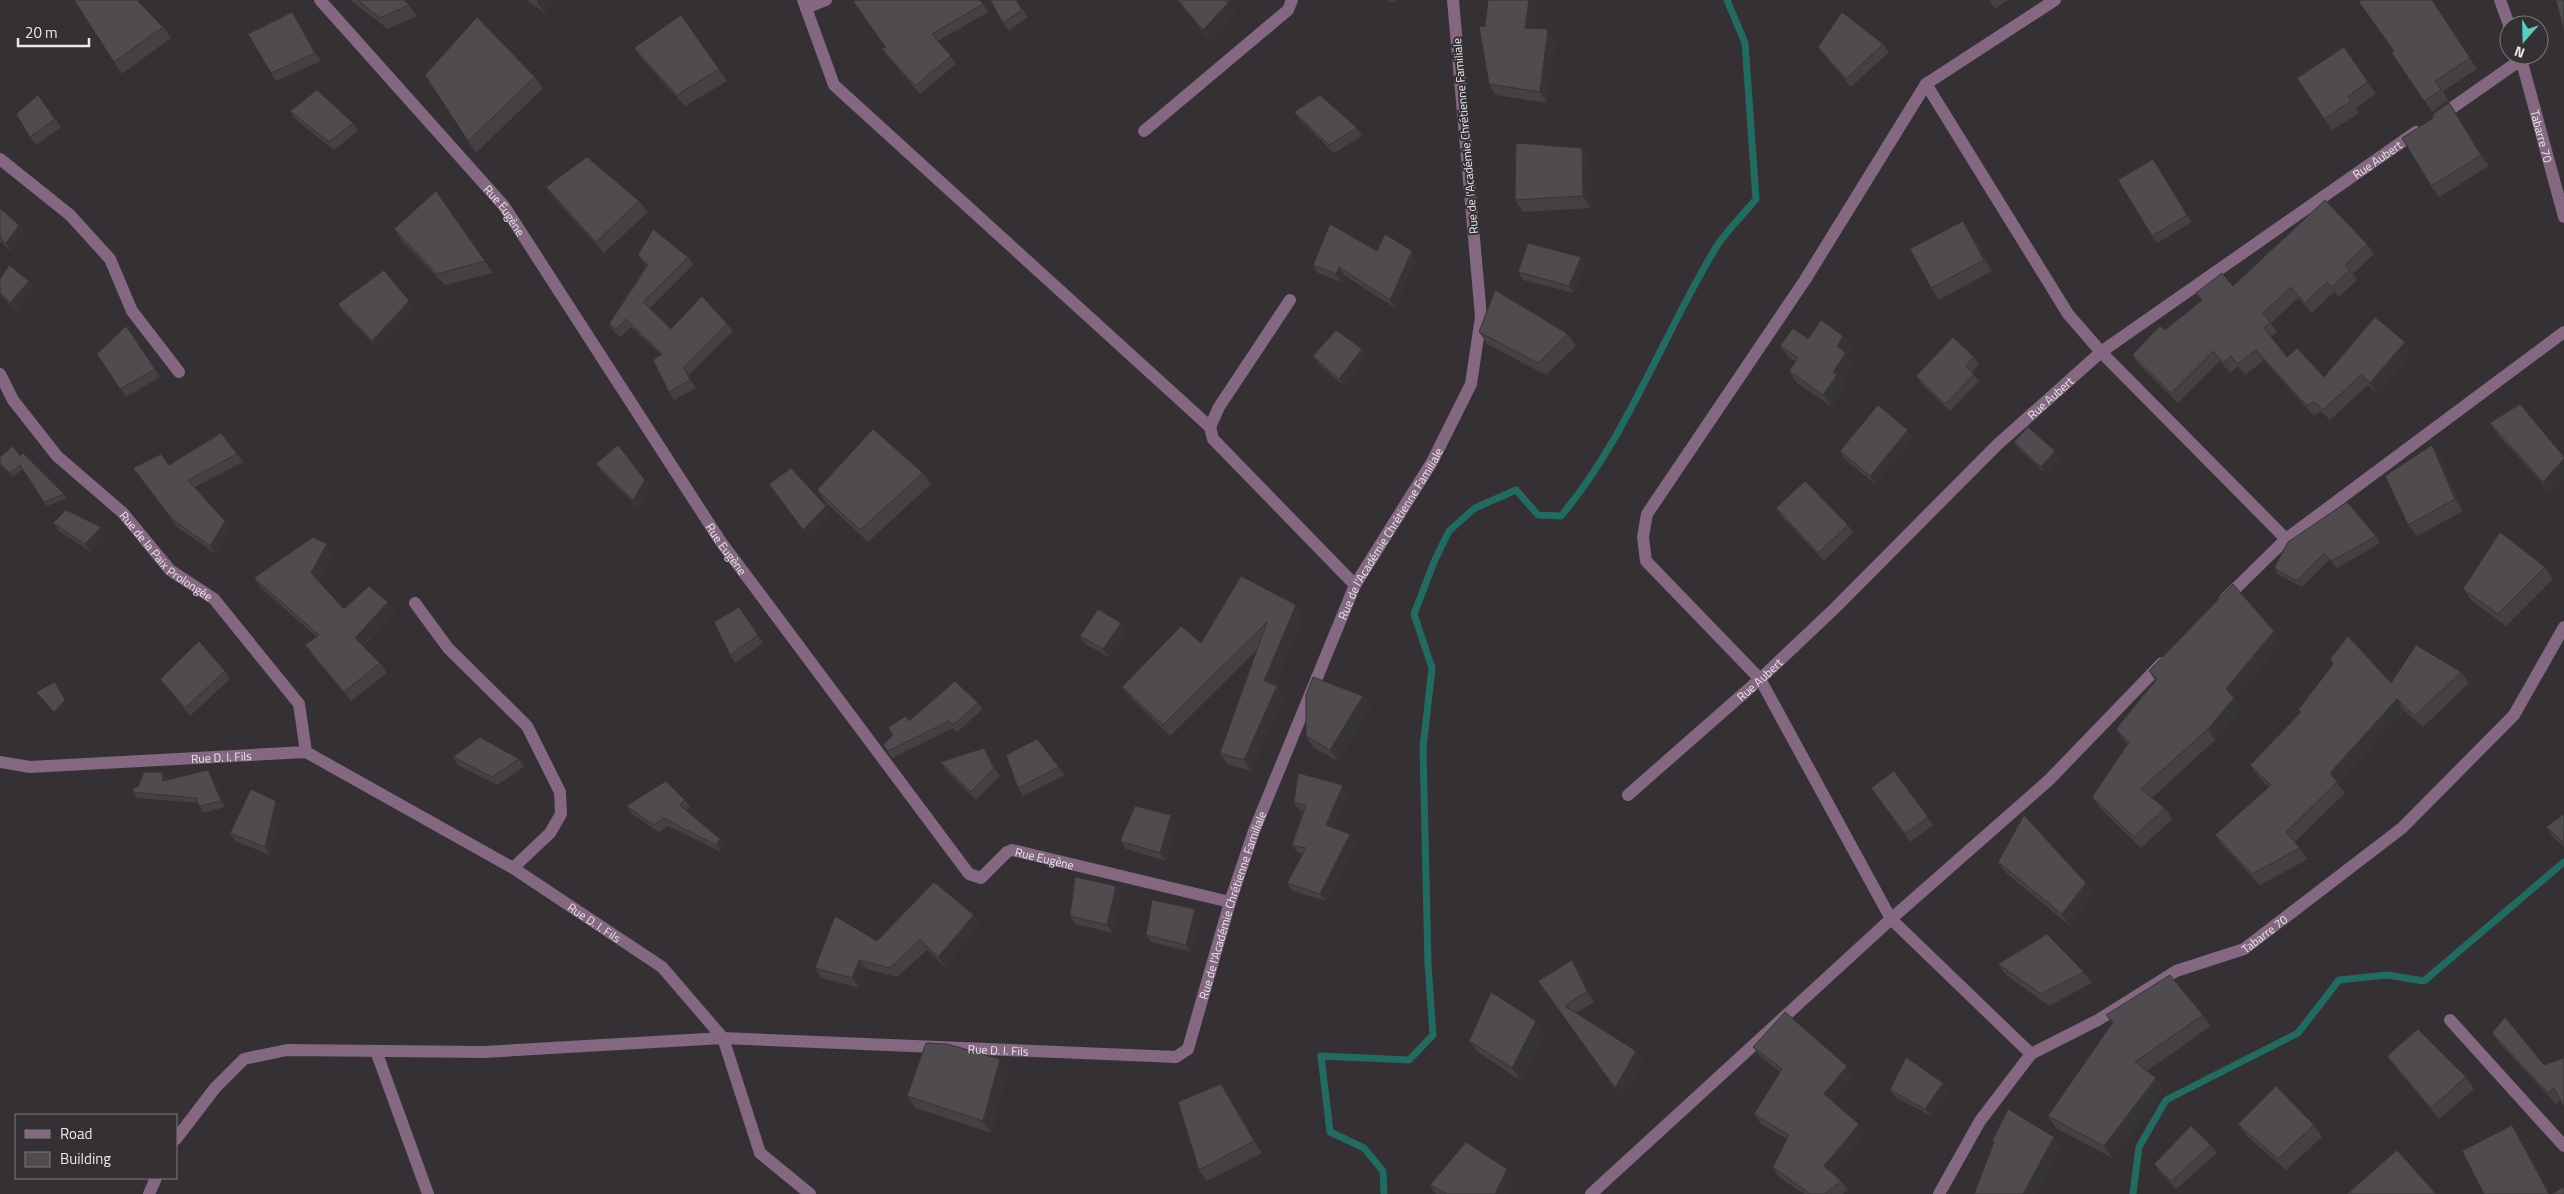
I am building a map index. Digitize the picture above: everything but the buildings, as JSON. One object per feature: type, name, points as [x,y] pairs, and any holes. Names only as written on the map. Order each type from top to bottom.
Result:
[{"type":"street","name":"Rue Eugène","points":[[320,0],[504,206],[721,542],[969,874],[981,878],[1007,852],[1012,850],[1230,902]]},
{"type":"street","points":[[826,0],[805,4],[834,85],[1210,427],[1213,439],[1355,585]]},
{"type":"street","points":[[1144,131],[1288,10],[1292,0]]},
{"type":"street","name":"Rue de l'Académie Chrétienne Familiale","points":[[1188,1049],[1230,902],[1257,822],[1355,585],[1432,462],[1471,384],[1482,317],[1453,0]]},
{"type":"street","points":[[2031,1054],[1891,919],[1760,679],[1646,561],[1643,537],[1647,514],[1805,280],[1926,84],[2055,0]]},
{"type":"street","points":[[2500,0],[2505,15]]},
{"type":"street","name":"Rue Aubert","points":[[1628,795],[1760,679],[1835,608],[1997,445],[2101,352],[2510,65]]},
{"type":"street","name":"Tabarre 70","points":[[2523,65],[2564,217]]},
{"type":"street","points":[[1926,84],[2068,314],[2101,352],[2286,539]]},
{"type":"street","points":[[0,159],[70,215],[110,259],[132,311],[179,372]]},
{"type":"street","points":[[1210,427],[1219,407],[1290,300]]},
{"type":"street","points":[[2215,610],[2286,539],[2564,332]]},
{"type":"street","name":"Rue de la Paix Prolongée","points":[[0,374],[13,400],[57,456],[123,512],[170,570],[214,599],[298,704],[306,752]]},
{"type":"street","points":[[415,603],[448,648],[527,726],[560,792],[561,814],[550,832],[513,868]]},
{"type":"street","name":"Tabarre 70","points":[[1939,1194],[1980,1122],[2031,1054],[2098,1020],[2176,971],[2244,949],[2402,828],[2514,715],[2564,627]]},
{"type":"street","points":[[1591,1194],[1891,919],[2049,780],[2172,652]]},
{"type":"street","name":"Rue D. I. Fils","points":[[0,762],[30,766],[306,752],[513,868],[662,967],[723,1038],[1176,1057],[1188,1049]]},
{"type":"street","points":[[2450,1020],[2564,1146]]},
{"type":"street","points":[[178,1136],[215,1088],[244,1059],[287,1050],[484,1052],[723,1038],[760,1153],[810,1194]]},
{"type":"street","points":[[376,1051],[428,1194]]},
{"type":"street","points":[[148,1194],[156,1179]]},
{"type":"waterway","points":[[1384,1194],[1383,1171],[1364,1148],[1330,1132],[1321,1056],[1409,1060],[1433,1035],[1428,964],[1423,748],[1432,668],[1414,614],[1434,562],[1449,531],[1475,508],[1516,490],[1538,515],[1561,516],[1584,485],[1625,420],[1696,282],[1719,242],[1756,199],[1745,43],[1727,0]]},
{"type":"waterway","points":[[2133,1194],[2139,1147],[2166,1100],[2298,1033],[2339,980],[2387,975],[2424,981],[2564,862]]}]
